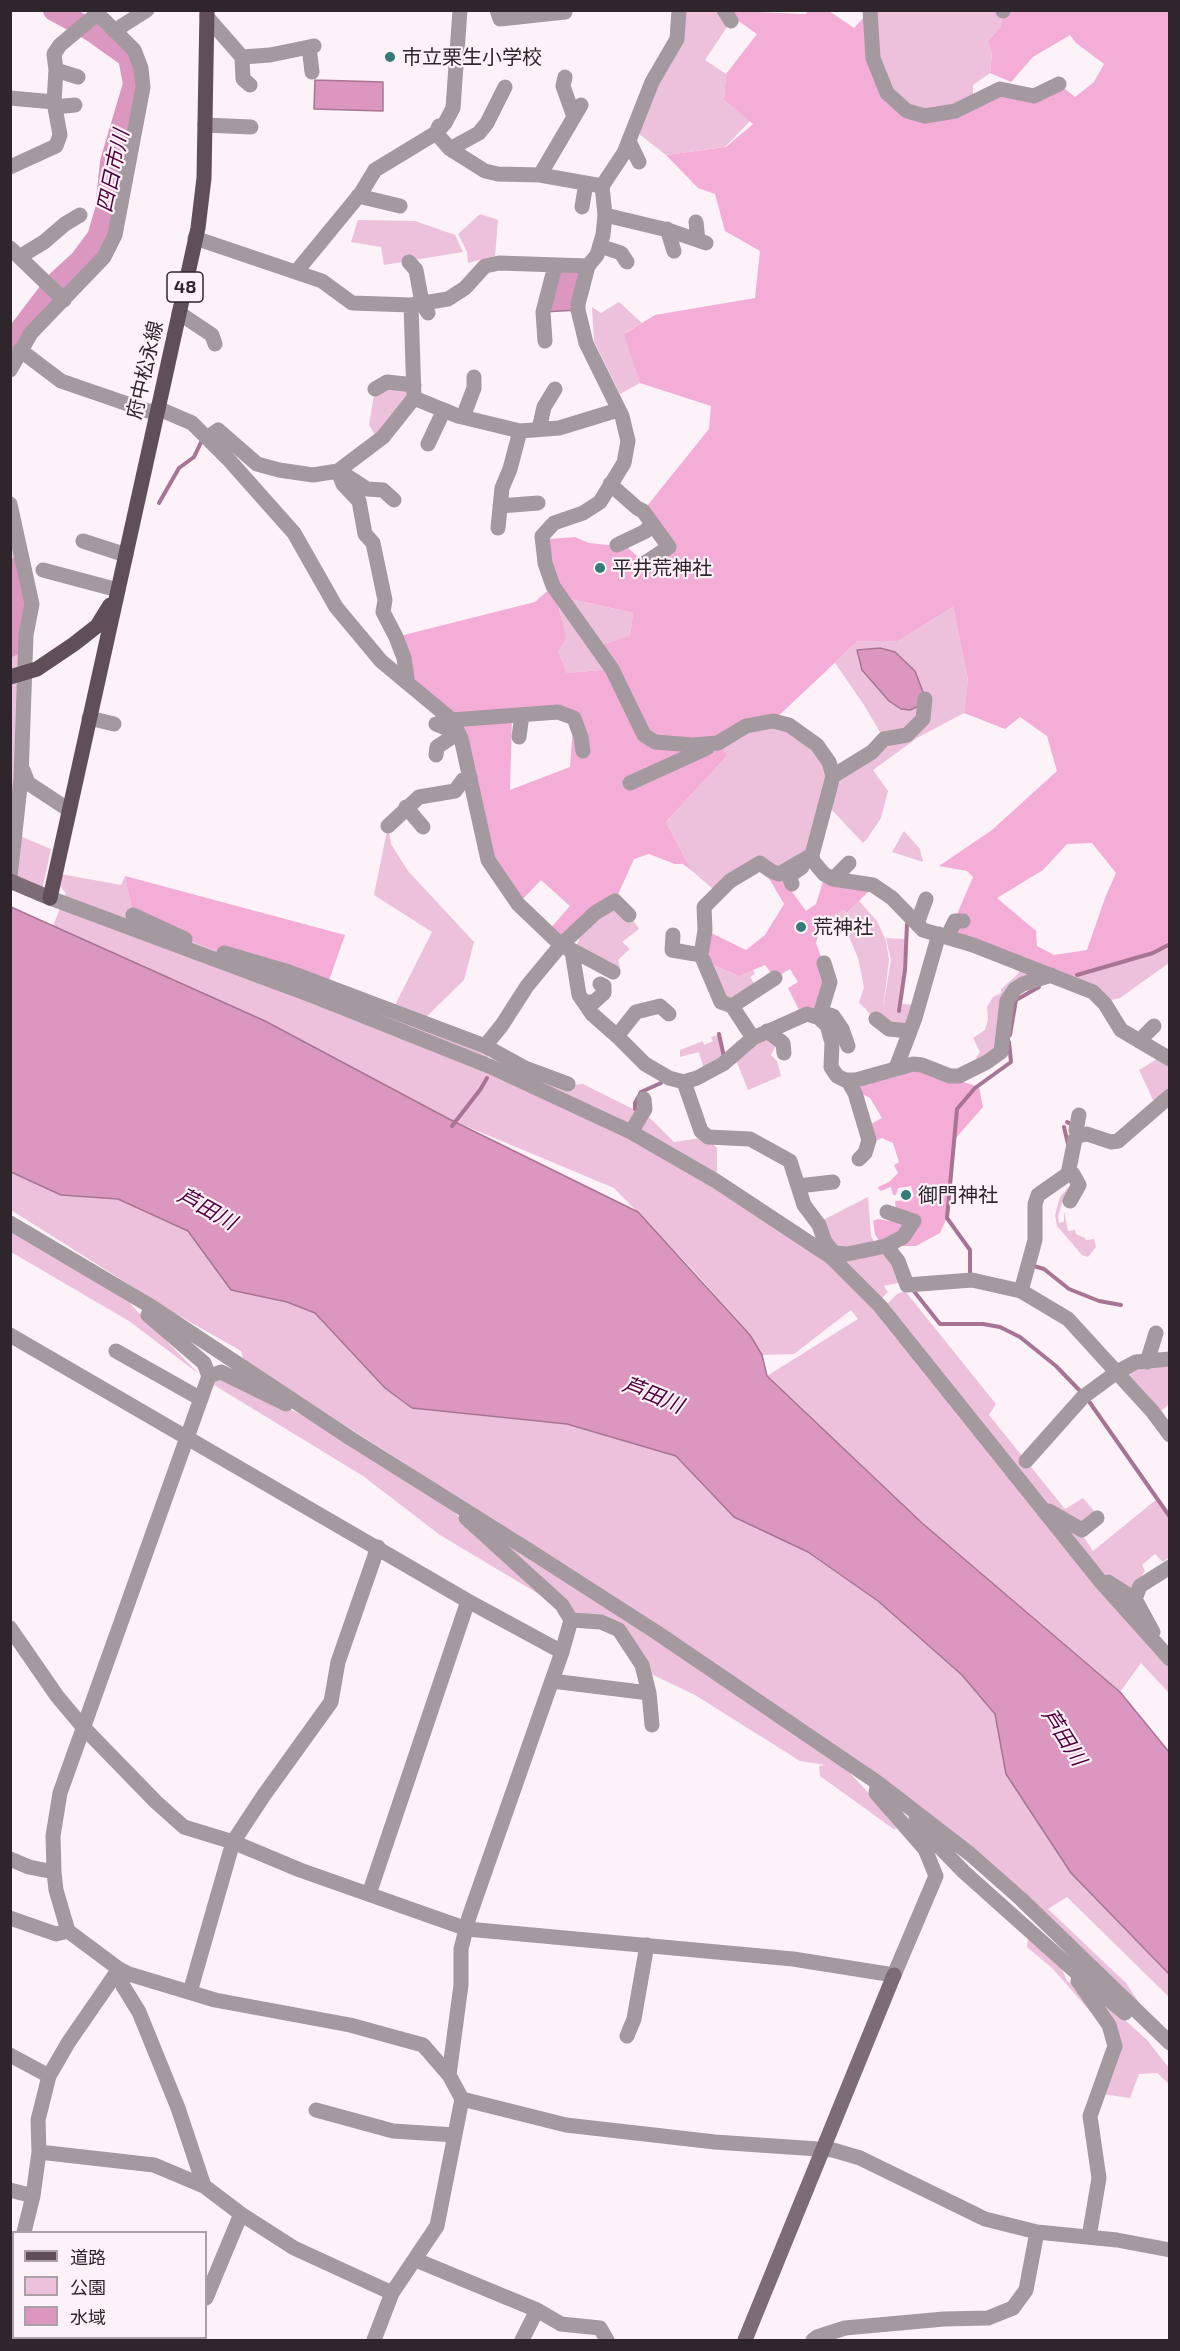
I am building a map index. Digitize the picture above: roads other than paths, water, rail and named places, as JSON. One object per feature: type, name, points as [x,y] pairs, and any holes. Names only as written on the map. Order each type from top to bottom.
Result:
[{"type":"main road","name":"府中松永線","points":[[50,898],[195,238],[204,178],[207,14]]},
{"type":"main road","name":"府中松永線","points":[[18,675],[46,663],[97,626],[117,590]]},
{"type":"street","points":[[114,31],[147,10]]},
{"type":"street","points":[[296,272],[358,196],[375,170],[436,133],[445,123],[453,108],[460,10]]},
{"type":"street","points":[[497,10],[500,20],[565,12]]},
{"type":"street","points":[[679,10],[677,39],[652,82],[629,141],[602,186],[605,215],[600,246],[597,255],[588,266],[578,310],[586,343],[618,410],[628,441],[624,463],[600,502],[583,513],[554,523],[542,536],[545,563],[553,586],[612,669],[644,735],[655,742],[693,745],[718,743]]},
{"type":"street","points":[[870,10],[873,58],[887,93],[907,111],[925,116],[955,111],[1000,89],[1035,96],[1059,84]]},
{"type":"street","points":[[207,14],[242,57],[243,79],[250,85]]},
{"type":"street","points":[[10,167],[56,146],[60,135],[55,105],[54,54],[60,45],[93,15],[134,50],[141,68],[143,87],[115,235],[104,257],[57,292],[10,370]]},
{"type":"street","points":[[242,57],[270,56],[311,47],[312,72]]},
{"type":"street","points":[[56,69],[78,77]]},
{"type":"street","points":[[540,175],[577,111],[562,86],[565,77]]},
{"type":"street","points":[[436,133],[447,108],[447,82]]},
{"type":"street","points":[[450,149],[479,133],[487,123],[505,87]]},
{"type":"street","points":[[10,98],[55,105],[75,105]]},
{"type":"street","points":[[205,125],[251,127]]},
{"type":"street","points":[[436,133],[450,149],[485,171],[498,174],[540,175],[602,186]]},
{"type":"street","points":[[629,141],[639,162]]},
{"type":"street","points":[[582,207],[586,183]]},
{"type":"street","points":[[358,196],[400,206]]},
{"type":"street","points":[[57,292],[16,252],[44,242],[65,224],[80,215]]},
{"type":"street","points":[[605,215],[667,229],[702,242],[696,222]]},
{"type":"street","points":[[667,229],[674,251]]},
{"type":"street","points":[[195,238],[322,281],[352,303],[420,307],[448,299],[465,288],[485,266],[499,263],[588,266]]},
{"type":"street","points":[[600,246],[621,253],[627,262]]},
{"type":"street","points":[[207,438],[218,430],[257,464],[313,475],[342,463],[383,437],[414,392],[420,307],[416,270],[409,262]]},
{"type":"street","points":[[545,341],[543,312],[555,266]]},
{"type":"street","points":[[179,313],[212,335],[215,344]]},
{"type":"street","points":[[20,350],[61,381],[148,411],[164,411],[192,423],[294,533],[336,607],[381,661],[455,727],[470,777],[488,860],[518,904],[572,951],[579,994],[592,1014],[645,1064],[669,1078],[684,1082],[697,1078],[715,1077],[723,1064],[753,1038],[807,1014],[833,1016],[842,1029],[849,1046]]},
{"type":"street","points":[[463,417],[474,388],[474,377]]},
{"type":"street","points":[[375,389],[387,382],[414,392],[444,410],[463,417],[520,431],[560,429],[618,410]]},
{"type":"street","points":[[539,429],[544,407],[555,389]]},
{"type":"street","points":[[428,444],[444,410]]},
{"type":"street","points":[[498,528],[502,488],[510,469],[520,431]]},
{"type":"street","points":[[342,463],[351,487],[365,497]]},
{"type":"street","points":[[342,463],[367,489],[383,490],[394,500]]},
{"type":"street","points":[[342,463],[344,484],[359,501],[365,534],[373,543],[385,600],[383,612],[404,658],[407,678],[405,681]]},
{"type":"street","points":[[610,484],[643,511],[669,547],[645,563]]},
{"type":"street","points":[[500,506],[538,503]]},
{"type":"street","points":[[10,504],[32,604],[18,675],[22,767],[10,879],[50,898],[224,958],[289,972],[485,1046],[525,1068],[568,1084]]},
{"type":"street","points":[[617,545],[646,531],[651,523]]},
{"type":"street","points":[[82,541],[126,557]]},
{"type":"street","points":[[43,570],[117,590]]},
{"type":"street","points":[[833,776],[872,752],[884,739],[907,735],[922,719],[925,699]]},
{"type":"street","points":[[436,724],[455,727],[522,715],[558,712],[574,718],[581,737],[583,752]]},
{"type":"street","points":[[519,737],[522,715]]},
{"type":"street","points":[[89,718],[114,724]]},
{"type":"street","points":[[630,783],[718,743],[748,726],[773,721],[789,725],[817,745],[829,762],[833,776],[813,858],[789,876],[792,884]]},
{"type":"street","points":[[436,755],[437,747],[455,727]]},
{"type":"street","points":[[22,767],[28,783],[69,810]]},
{"type":"street","points":[[388,826],[419,796],[455,791],[463,780],[470,777]]},
{"type":"street","points":[[406,807],[423,827]]},
{"type":"street","points":[[813,858],[824,874],[833,879],[873,885],[892,898],[923,930],[974,945],[1093,992],[1112,1003],[1121,1030],[1170,1059]]},
{"type":"street","points":[[753,1038],[732,1006],[721,1002],[701,955],[705,930],[704,907],[730,881],[759,862],[771,872],[778,874],[813,858]]},
{"type":"street","points":[[833,879],[849,863]]},
{"type":"street","points":[[917,924],[926,899]]},
{"type":"street","points":[[485,1046],[498,1031],[527,986],[566,947],[595,913],[615,900],[629,915]]},
{"type":"street","points":[[132,915],[224,958],[316,997],[489,1066],[631,1132],[716,1181],[833,1255],[886,1246],[903,1237],[914,1221],[887,1212]]},
{"type":"street","points":[[896,1068],[909,1032],[915,995],[943,936],[955,921],[963,921]]},
{"type":"street","points":[[673,935],[672,950],[701,955]]},
{"type":"street","points":[[566,947],[613,972]]},
{"type":"street","points":[[820,1015],[837,981],[824,963]]},
{"type":"street","points":[[848,1081],[913,1064],[922,1065],[950,1076],[959,1076],[987,1062],[1001,1052],[1007,1001],[1015,989],[1051,975]]},
{"type":"street","points":[[732,1006],[756,982],[775,978]]},
{"type":"street","points":[[584,1002],[594,1002],[604,993],[604,986],[600,984]]},
{"type":"street","points":[[617,1036],[636,1012],[660,1006],[669,1014]]},
{"type":"street","points":[[820,1015],[828,1025],[832,1043],[831,1067],[837,1076],[848,1081],[855,1093],[867,1150]]},
{"type":"street","points":[[876,1019],[889,1029],[909,1032]]},
{"type":"street","points":[[1139,1041],[1154,1026]]},
{"type":"street","points":[[767,1031],[783,1043],[784,1053]]},
{"type":"street","points":[[684,1082],[701,1131],[708,1137],[750,1139],[798,1165],[798,1186],[804,1205],[819,1225],[833,1255],[880,1306],[1101,1581],[1170,1659]]},
{"type":"street","points":[[1021,1291],[1035,1240],[1035,1204],[1038,1196],[1068,1174],[1075,1139],[1087,1134],[1112,1142],[1118,1141],[1170,1096]]},
{"type":"street","points":[[631,1132],[647,1107]]},
{"type":"street","points":[[1078,1136],[1076,1130],[1079,1115]]},
{"type":"street","points":[[1068,1174],[1073,1174],[1079,1185],[1070,1202]]},
{"type":"street","points":[[798,1186],[833,1182]]},
{"type":"street","points":[[10,1223],[152,1307],[295,1402],[656,1632],[878,1783],[970,1854],[1021,1899],[1147,2023],[1166,2030]]},
{"type":"street","points":[[886,1246],[898,1261],[907,1285],[972,1280],[1021,1291],[1068,1318],[1152,1411],[1170,1436]]},
{"type":"street","points":[[152,1307],[148,1315],[204,1363],[209,1376],[60,1793],[53,1836],[56,1890],[68,1931],[119,1969],[214,2000],[350,2025],[423,2045],[449,2075],[462,2099],[437,2226],[392,2293],[374,2340]]},
{"type":"street","points":[[1147,1362],[1156,1333]]},
{"type":"street","points":[[10,1335],[468,1601],[562,1652]]},
{"type":"street","points":[[116,1351],[201,1400]]},
{"type":"street","points":[[1026,1461],[1083,1397],[1117,1372],[1136,1362],[1170,1359]]},
{"type":"street","points":[[209,1376],[220,1372],[284,1405],[295,1402]]},
{"type":"street","points":[[1041,1507],[1082,1530],[1097,1518]]},
{"type":"street","points":[[449,2075],[461,1985],[461,1949],[469,1917],[552,1682],[571,1620],[562,1605],[466,1520],[466,1512]]},
{"type":"street","points":[[190,1992],[234,1842],[264,1795],[331,1702],[338,1662],[378,1547]]},
{"type":"street","points":[[1134,1599],[1140,1586],[1170,1567]]},
{"type":"street","points":[[1101,1581],[1106,1581],[1134,1599],[1152,1629],[1155,1644]]},
{"type":"street","points":[[369,1894],[468,1601]]},
{"type":"street","points":[[571,1620],[601,1622],[619,1630],[642,1665],[649,1693],[652,1725]]},
{"type":"street","points":[[10,1628],[57,1696],[83,1727],[156,1802],[184,1827],[234,1842],[300,1870],[467,1929],[793,1959],[894,1975]]},
{"type":"street","points":[[552,1682],[649,1693]]},
{"type":"street","points":[[745,2340],[936,1876],[925,1849],[876,1793],[878,1783]]},
{"type":"street","points":[[910,1807],[926,1833],[964,1872],[1078,1974],[1147,2032],[1166,2030]]},
{"type":"street","points":[[10,1859],[54,1872]]},
{"type":"street","points":[[936,1876],[948,1872],[964,1872]]},
{"type":"street","points":[[10,1918],[56,1934],[68,1931]]},
{"type":"street","points":[[627,2036],[634,2019],[647,1945]]},
{"type":"street","points":[[24,2231],[33,2196],[39,2152],[38,2120],[49,2076],[68,2043],[119,1969]]},
{"type":"street","points":[[119,1969],[123,1986],[139,2012],[178,2108],[204,2186]]},
{"type":"street","points":[[1078,1974],[1075,1977],[1109,2025],[1115,2046],[1090,2116],[1099,2178],[1089,2237]]},
{"type":"street","points":[[1166,2030],[1170,2056]]},
{"type":"street","points":[[10,2055],[49,2076]]},
{"type":"street","points":[[462,2099],[567,2125],[716,2142],[824,2148],[860,2158],[985,2219],[1037,2232],[1089,2237],[1170,2250]]},
{"type":"street","points":[[316,2110],[393,2131],[456,2135]]},
{"type":"street","points":[[39,2152],[154,2165],[204,2186],[240,2214],[294,2248],[392,2293]]},
{"type":"street","points":[[10,2190],[33,2196]]},
{"type":"street","points":[[207,2291],[240,2214]]},
{"type":"street","points":[[813,2340],[844,2328],[944,2319],[988,2318],[1013,2308],[1026,2290],[1037,2232]]},
{"type":"street","points":[[416,2260],[537,2310],[561,2324],[600,2328],[607,2340]]},
{"type":"street","points":[[522,2340],[537,2310]]},
{"type":"water","points":[[315,80],[383,82],[383,111],[314,109]]},
{"type":"water","points":[[555,266],[588,266],[578,310],[543,312]]},
{"type":"water","points":[[880,648],[895,652],[915,671],[923,692],[919,706],[910,710],[901,709],[889,701],[862,670],[857,650]]},
{"type":"water","name":"芦田川","points":[[11,907],[265,1021],[449,1119],[638,1212],[750,1335],[762,1355],[767,1376],[922,1523],[1120,1692],[1169,1752],[1169,1974],[1071,1873],[1006,1774],[995,1714],[962,1675],[878,1601],[808,1552],[734,1517],[676,1456],[567,1424],[412,1408],[385,1388],[315,1313],[287,1302],[231,1290],[188,1231],[118,1199],[61,1195],[11,1172]]},
{"type":"waterway","name":"四日市川","points":[[10,344],[57,282],[81,260],[98,237],[106,210],[111,162],[134,84],[129,57],[91,30],[54,10]]},
{"type":"waterway","points":[[159,503],[179,468],[194,457],[203,438]]},
{"type":"waterway","name":"四日市川","points":[[10,646],[15,617],[23,596],[17,568]]},
{"type":"waterway","points":[[899,1011],[905,970],[907,924]]},
{"type":"waterway","points":[[1077,975],[1153,953],[1170,944]]},
{"type":"waterway","points":[[1010,1035],[1016,1000],[1039,987]]},
{"type":"waterway","points":[[719,1034],[724,1057]]},
{"type":"waterway","points":[[970,1275],[970,1250],[947,1218],[957,1109],[975,1088],[1011,1062],[1009,1042]]},
{"type":"waterway","points":[[452,1126],[487,1078]]},
{"type":"waterway","points":[[635,1109],[635,1103],[641,1092],[661,1083]]},
{"type":"waterway","points":[[1067,1122],[1074,1126]]},
{"type":"waterway","points":[[1064,1127],[1068,1144]]},
{"type":"waterway","points":[[1034,1266],[1044,1269],[1069,1289],[1099,1301],[1121,1305]]},
{"type":"waterway","points":[[913,1290],[940,1324],[983,1324],[1000,1327],[1020,1337],[1056,1366],[1083,1394]]},
{"type":"waterway","points":[[1088,1400],[1170,1517]]},
{"type":"place","name":"市立栗生小学校","points":[[390,57]]},
{"type":"place","name":"平井荒神社","points":[[600,568]]},
{"type":"place","name":"荒神社","points":[[801,927]]},
{"type":"place","name":"御門神社","points":[[906,1195]]}]
